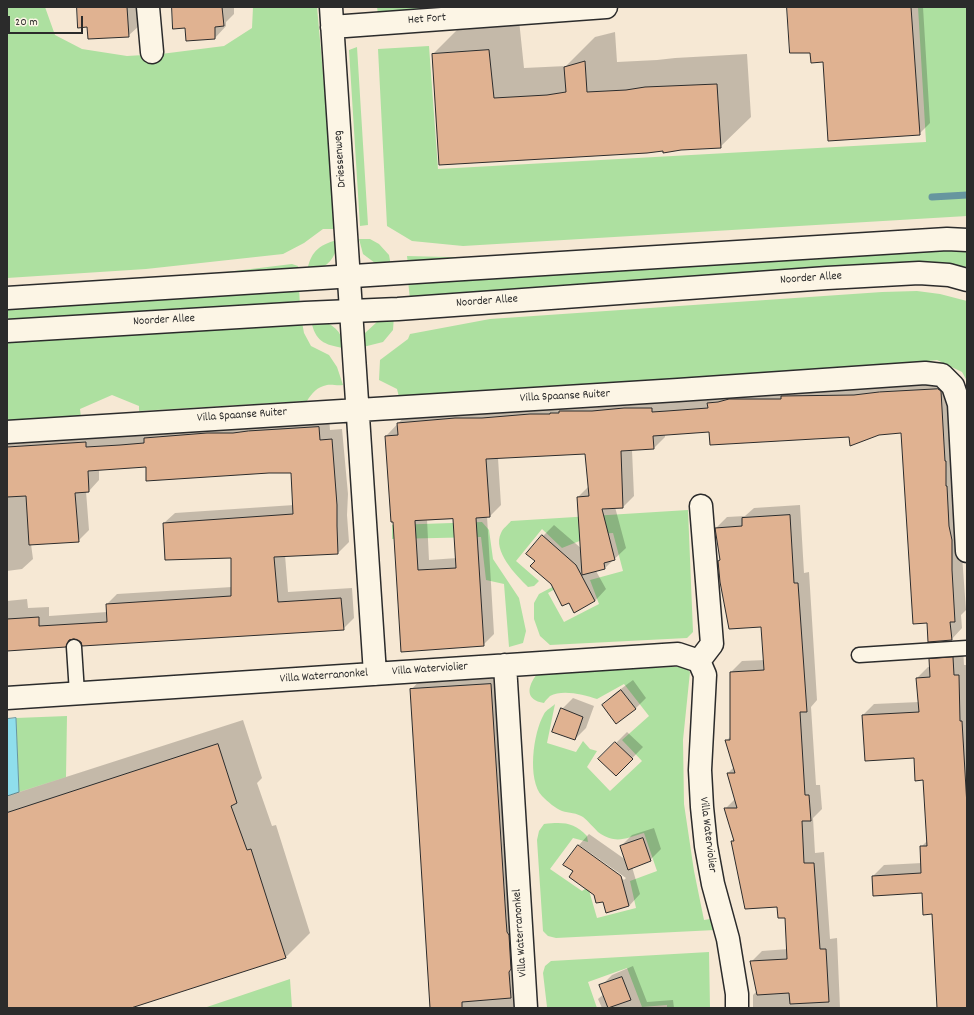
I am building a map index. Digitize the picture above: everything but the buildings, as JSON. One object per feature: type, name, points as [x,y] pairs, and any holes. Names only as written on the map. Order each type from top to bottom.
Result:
[{"type":"street","points":[[148,7],[152,52]]},
{"type":"street","name":"Het Fort","points":[[332,17],[363,25],[569,8],[606,7]]},
{"type":"street","name":"Driessenweg","points":[[332,17],[351,311]]},
{"type":"street","points":[[7,298],[947,239],[967,240]]},
{"type":"street","name":"Noorder Allee","points":[[7,331],[351,311],[919,273],[949,275],[967,280]]},
{"type":"street","name":"Villa Waterranonkel","points":[[7,698],[375,674],[351,311]]},
{"type":"street","name":"Villa Spaanse Ruiter","points":[[7,432],[925,373],[942,375],[953,386],[959,404],[967,551]]},
{"type":"street","points":[[699,661],[712,644],[701,506]]},
{"type":"street","name":"Villa Waterviolier","points":[[375,674],[678,654],[699,661],[704,675],[700,770],[706,846],[713,884],[728,938],[737,994],[737,1008]]},
{"type":"street","name":"Villa Waterranonkel","points":[[504,665],[526,1008]]},
{"type":"lane","points":[[74,647],[77,693]]},
{"type":"lane","points":[[859,655],[967,648]]},
{"type":"green space","points":[[7,7],[45,7],[55,35],[82,49],[127,56],[161,54],[224,46],[252,28],[253,7],[317,7],[337,229],[323,229],[304,243],[283,254],[146,269],[7,278]]},
{"type":"green space","points":[[377,7],[428,7],[428,10],[378,14]]},
{"type":"green space","points":[[918,7],[967,7],[967,216],[463,246],[412,241],[387,226],[378,49],[429,46],[438,169],[926,142]]},
{"type":"green space","points":[[357,47],[368,225],[360,226],[349,50]]},
{"type":"green space","points":[[359,239],[370,239],[379,244],[389,255],[391,266],[375,263],[363,254]]},
{"type":"green space","points":[[337,240],[335,253],[330,261],[320,269],[307,272],[310,260],[316,251],[325,244]]},
{"type":"green space","points":[[967,248],[967,267],[948,264],[410,300],[408,280]]},
{"type":"green space","points":[[407,256],[487,258],[408,265]]},
{"type":"green space","points":[[292,264],[298,266],[300,273],[169,279]]},
{"type":"green space","points":[[299,287],[300,307],[9,324],[7,307]]},
{"type":"green space","points":[[917,291],[940,294],[967,301],[967,381],[962,372],[937,360],[878,367],[399,397],[397,389],[379,380],[380,360],[408,339],[410,334],[490,319],[882,292]]},
{"type":"green space","points":[[388,316],[394,316],[393,330],[383,342],[363,347],[365,333],[378,321]]},
{"type":"green space","points":[[311,320],[324,322],[335,328],[342,337],[344,348],[322,341],[315,333]]},
{"type":"green space","points":[[302,322],[304,333],[311,346],[329,355],[337,367],[343,385],[329,385],[320,387],[307,401],[139,411],[139,406],[112,395],[80,409],[81,417],[7,421],[7,339]]},
{"type":"green space","points":[[688,510],[693,632],[687,638],[550,645],[540,636],[534,619],[534,603],[539,594],[560,583],[564,584],[548,593],[564,622],[599,604],[590,580],[623,571],[613,533],[597,534],[562,548],[542,529],[516,561],[539,581],[534,586],[528,587],[517,576],[502,555],[499,540],[501,533],[511,521]]},
{"type":"green space","points":[[482,522],[489,530],[493,559],[519,598],[526,631],[523,643],[509,647],[504,584],[486,580],[481,537],[392,539],[392,525]]},
{"type":"green space","points":[[684,667],[690,672],[683,740],[684,804],[694,871],[704,920],[710,919],[715,930],[556,938],[548,936],[543,931],[537,840],[539,831],[544,824],[568,824],[582,831],[587,836],[588,842],[573,838],[550,869],[582,891],[588,887],[597,918],[636,908],[630,881],[657,871],[644,833],[621,839],[604,836],[583,817],[559,810],[542,796],[537,789],[533,768],[533,756],[540,722],[545,713],[555,704],[547,743],[576,752],[583,741],[590,749],[597,751],[587,767],[610,791],[642,761],[622,740],[649,716],[624,684],[597,699],[574,693],[561,693],[550,696],[544,703],[533,699],[530,692],[531,684],[537,674]]},
{"type":"green space","points":[[67,716],[66,777],[19,792],[16,718]]},
{"type":"green space","points":[[709,952],[710,1008],[667,1008],[667,1005],[642,1007],[627,968],[588,982],[597,1008],[547,1007],[543,973],[545,966],[551,961]]},
{"type":"green space","points":[[290,979],[292,1008],[204,1008]]},
{"type":"water","points":[[16,718],[19,792],[7,796],[7,719]]},
{"type":"waterway","points":[[932,197],[967,195]]}]
